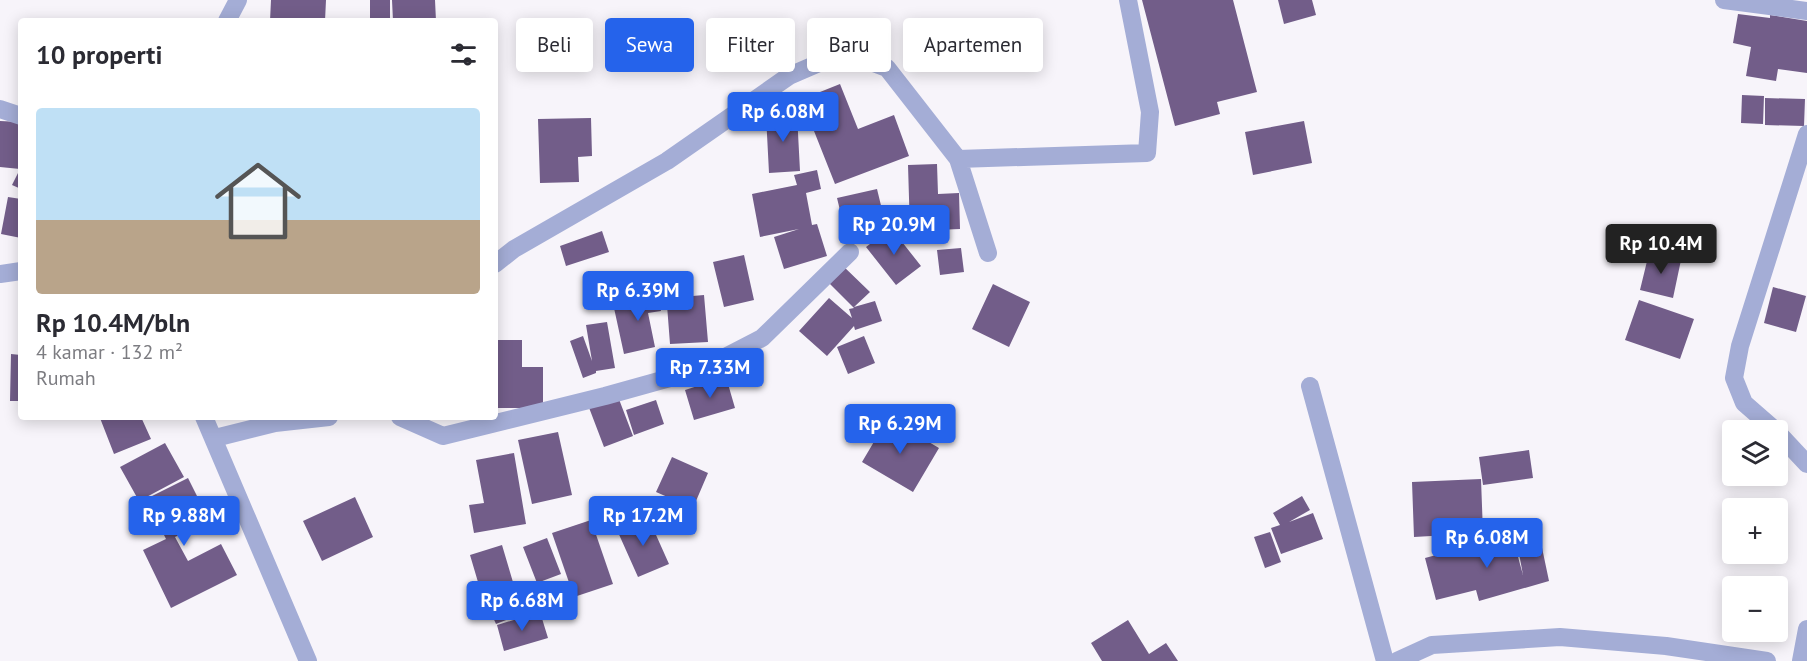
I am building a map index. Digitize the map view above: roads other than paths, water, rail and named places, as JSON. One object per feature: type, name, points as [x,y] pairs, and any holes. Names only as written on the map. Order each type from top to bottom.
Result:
[{"type":"street","points":[[229,18],[238,0]]},
{"type":"street","points":[[958,159],[1147,153],[1150,112],[1128,0]]},
{"type":"street","points":[[1724,0],[1807,12]]},
{"type":"street","points":[[498,262],[514,249],[667,161],[789,76],[826,60],[858,57],[887,68],[958,159],[988,253]]},
{"type":"street","points":[[0,109],[18,115]]},
{"type":"street","points":[[1763,420],[1744,403],[1734,378],[1740,346],[1807,134]]},
{"type":"street","points":[[407,420],[443,436],[605,396],[702,369],[762,338],[850,252]]},
{"type":"street","points":[[0,274],[18,271]]},
{"type":"street","points":[[1310,386],[1385,661]]},
{"type":"street","points":[[206,420],[308,661]]},
{"type":"street","points":[[215,438],[276,423],[302,420]]},
{"type":"street","points":[[1788,444],[1807,464]]},
{"type":"street","points":[[1801,661],[1807,629]]},
{"type":"street","points":[[1397,661],[1432,645],[1560,638],[1666,645],[1767,661]]}]
